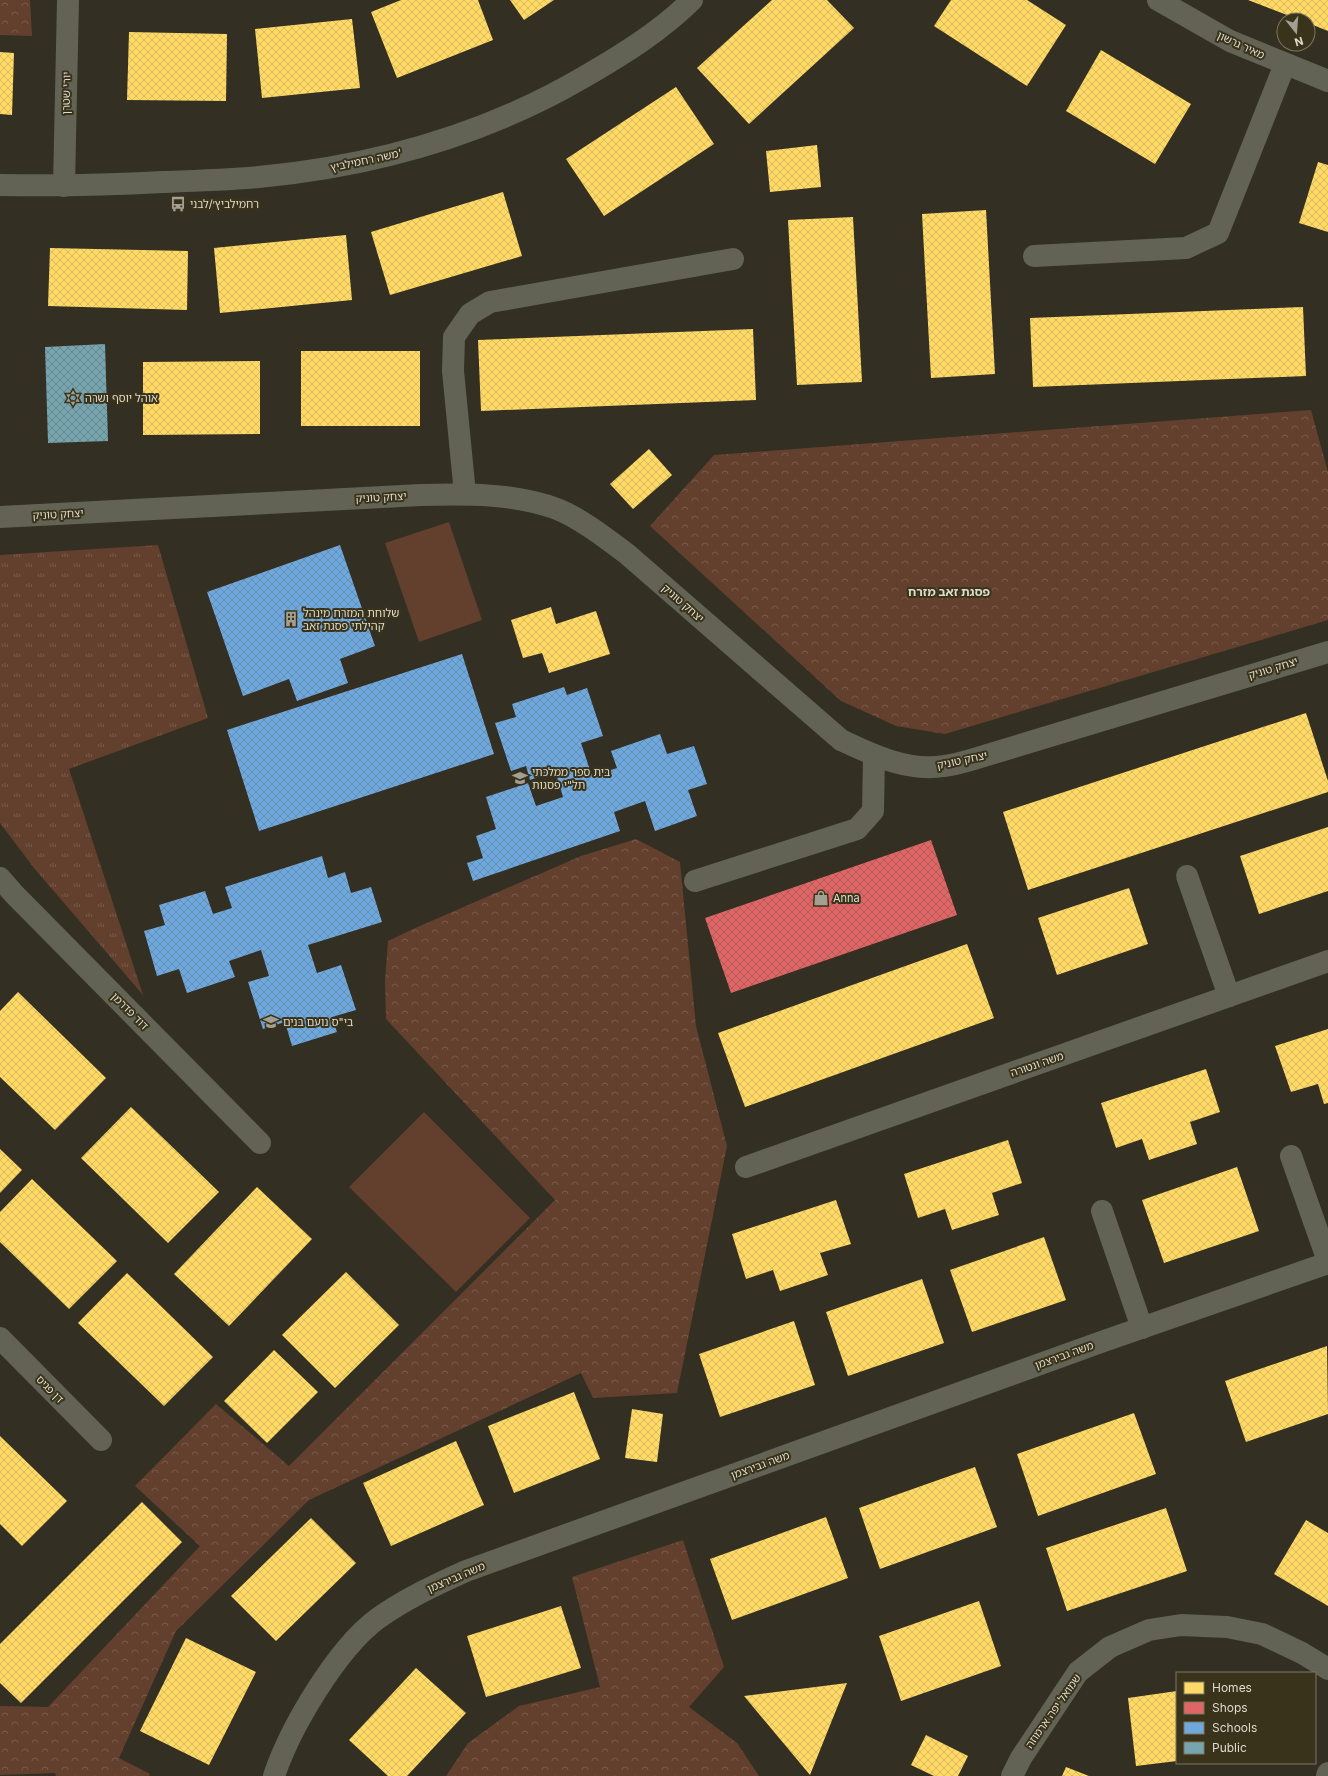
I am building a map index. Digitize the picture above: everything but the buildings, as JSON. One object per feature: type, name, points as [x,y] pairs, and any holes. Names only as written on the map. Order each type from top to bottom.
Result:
[{"type":"street","name":"יורי שטרן","points":[[64,186],[68,0]]},
{"type":"street","name":"משה רחמילביץ'","points":[[0,185],[64,186],[258,178],[314,170],[379,158],[478,129],[544,100],[601,67],[649,36],[692,0]]},
{"type":"street","name":"מאיר גרשון","points":[[1158,0],[1230,41],[1328,81]]},
{"type":"street","points":[[1034,256],[1186,248],[1218,233],[1285,64]]},
{"type":"street","points":[[465,494],[453,370],[454,337],[470,314],[490,302],[733,259]]},
{"type":"street","name":"יצחק טוניק","points":[[0,517],[421,495],[483,494],[524,500],[559,510],[596,532],[627,554],[841,740],[874,756],[908,766],[943,767],[974,759],[1328,652]]},
{"type":"street","points":[[695,881],[857,829],[873,811],[874,756]]},
{"type":"street","points":[[1187,876],[1229,996]]},
{"type":"street","name":"דוד פדרמן","points":[[0,878],[14,894],[260,1143]]},
{"type":"street","name":"משה ונטורה","points":[[746,1167],[1328,961]]},
{"type":"street","points":[[1291,1156],[1328,1262]]},
{"type":"street","points":[[1102,1211],[1142,1328]]},
{"type":"street","name":"משה גבירצמן","points":[[274,1776],[279,1761],[300,1721],[322,1683],[346,1649],[376,1620],[413,1596],[466,1571],[1328,1262]]},
{"type":"street","name":"דן פגיס","points":[[0,1338],[101,1440]]},
{"type":"street","name":"שמואל יפה ארמוזה","points":[[1012,1776],[1025,1752],[1078,1672],[1110,1647],[1149,1630],[1181,1625],[1211,1626],[1226,1627],[1262,1634],[1302,1653],[1328,1669]]},
{"type":"green space","points":[[0,0],[30,0],[32,36],[0,35]]},
{"type":"green space","points":[[1311,410],[1328,472],[1328,620],[945,734],[896,726],[841,701],[650,526],[714,455]]},
{"type":"green space","points":[[449,522],[482,620],[419,642],[385,543]]},
{"type":"green space","points":[[158,545],[208,718],[69,769],[143,995],[34,868],[0,823],[0,555]]},
{"type":"green space","points":[[636,839],[680,862],[696,1026],[727,1146],[677,1393],[593,1398],[581,1373],[309,1500],[176,1631],[119,1758],[150,1774],[149,1776],[56,1776],[55,1773],[0,1775],[0,1706],[48,1707],[200,1546],[135,1486],[216,1404],[289,1466],[555,1200],[386,1019],[385,981],[388,941],[581,856]]},
{"type":"green space","points":[[424,1112],[530,1218],[456,1292],[349,1187]]},
{"type":"green space","points":[[683,1540],[724,1667],[689,1707],[737,1743],[759,1776],[446,1776],[468,1743],[519,1706],[600,1687],[572,1577]]},
{"type":"place","name":"רחמילביץ׳/לבני","points":[[178,204]]},
{"type":"place","name":"אוהל יוסף ושרה","points":[[73,398]]},
{"type":"place","name":"שלוחת המזרח מינהל קהילתי פסגת זאב","points":[[291,619]]},
{"type":"place","name":"בית ספר ממלכתי תל\"י פסגות","points":[[520,778]]},
{"type":"place","name":"Anna","points":[[821,898]]},
{"type":"place","name":"בי\"ס נועם בנים","points":[[271,1022]]},
{"type":"district","name":"פסגת זאב מזרח","points":[[949,591]]}]
